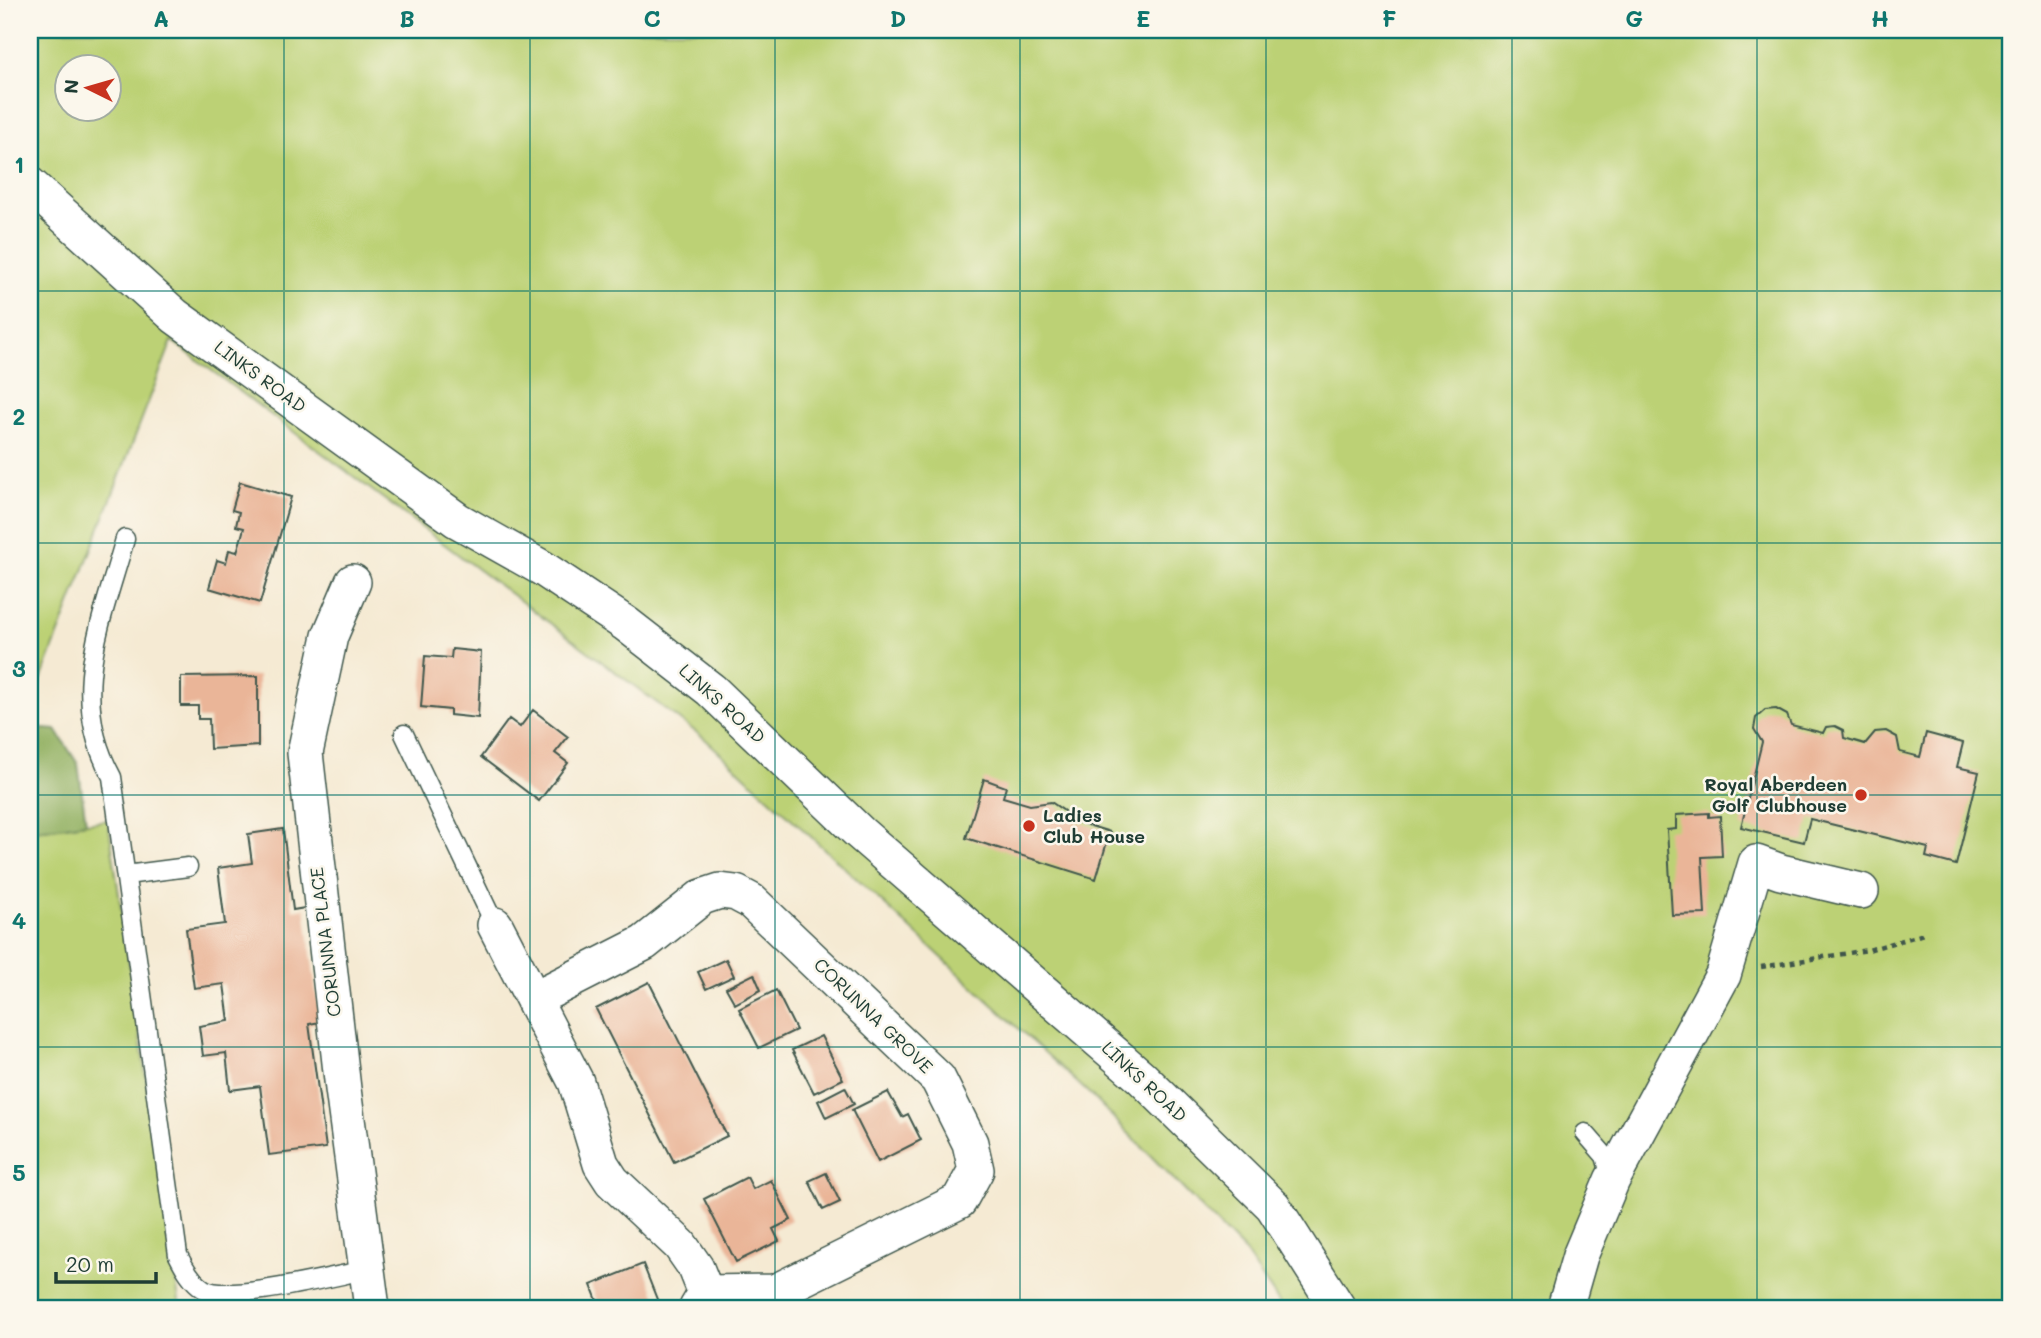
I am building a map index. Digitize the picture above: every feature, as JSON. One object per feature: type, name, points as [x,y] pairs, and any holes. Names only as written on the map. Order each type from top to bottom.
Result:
[{"type":"street","name":"LINKS ROAD","points":[[30,185],[175,316],[457,520],[542,568],[626,624],[711,690],[860,833],[1141,1077],[1273,1206],[1338,1308]]},
{"type":"street","name":"CORUNNA PLACE","points":[[353,582],[330,636],[305,753],[372,1308]]},
{"type":"street","points":[[1566,1308],[1580,1256],[1612,1180],[1723,975],[1756,863],[1861,891]]},
{"type":"street","name":"CORUNNA GROVE","points":[[495,925],[536,998],[576,1082],[601,1164],[612,1181],[680,1244],[696,1268],[701,1301],[775,1292],[959,1201],[976,1170],[970,1143],[938,1079],[751,901],[736,893],[720,891],[702,897],[643,943],[536,998]]},
{"type":"lane","points":[[125,539],[92,657],[90,716],[95,742],[113,777],[178,1255],[185,1268],[205,1289],[230,1295],[366,1270]]},
{"type":"lane","points":[[404,734],[495,925]]},
{"type":"lane","points":[[126,875],[188,867]]},
{"type":"lane","points":[[1585,1133],[1605,1156],[1612,1180]]},
{"type":"path","points":[[1723,975],[1868,950],[1924,934]]},
{"type":"green space","points":[[30,30],[2011,30],[2011,1308],[1283,1308],[1244,1251],[1093,1097],[704,738],[172,341],[30,708]]},
{"type":"green space","points":[[30,728],[56,730],[78,764],[86,823],[30,831]]},
{"type":"green space","points":[[108,820],[180,1308],[30,1308],[30,831]]},
{"type":"building","points":[[240,482],[291,497],[260,603],[209,588],[217,560],[226,563],[229,550],[237,552],[241,539],[244,528],[236,526],[239,512],[232,510]]},
{"type":"building","points":[[452,649],[481,652],[478,718],[450,715],[450,710],[421,707],[425,656],[451,658]]},
{"type":"building","points":[[258,676],[258,746],[210,749],[209,719],[198,719],[198,706],[181,706],[181,677]]},
{"type":"building","name":"Royal Aberdeen Golf Clubhouse","points":[[1776,709],[1787,715],[1791,725],[1823,733],[1826,727],[1835,726],[1843,730],[1844,738],[1865,744],[1875,732],[1886,731],[1897,737],[1900,752],[1920,757],[1926,733],[1963,743],[1957,767],[1979,772],[1956,865],[1926,857],[1928,848],[1810,819],[1804,842],[1741,827],[1762,742],[1754,729],[1756,718],[1765,710]]},
{"type":"building","points":[[533,710],[568,737],[555,753],[568,763],[539,801],[481,757],[509,719],[520,727]]},
{"type":"building","name":"Ladies Club House","points":[[984,779],[1006,787],[1003,797],[1030,805],[1051,802],[1064,811],[1068,819],[1110,832],[1096,879],[966,838]]},
{"type":"building","points":[[1709,813],[1709,817],[1720,816],[1722,856],[1702,857],[1705,914],[1672,915],[1667,830],[1676,829],[1676,815]]},
{"type":"building","points":[[283,829],[293,910],[305,908],[320,1022],[309,1024],[326,1148],[269,1155],[260,1086],[230,1090],[226,1053],[203,1056],[199,1026],[229,1021],[224,984],[194,988],[186,929],[225,924],[218,868],[252,863],[248,834]]},
{"type":"building","points":[[726,959],[734,976],[706,989],[698,972]]},
{"type":"building","points":[[754,974],[761,990],[735,1004],[726,988]]},
{"type":"building","points":[[649,982],[727,1136],[674,1162],[596,1009]]},
{"type":"building","points":[[776,990],[796,1030],[759,1048],[739,1009]]},
{"type":"building","points":[[821,1036],[843,1079],[814,1093],[792,1050]]},
{"type":"building","points":[[845,1087],[854,1104],[826,1118],[818,1101]]},
{"type":"building","points":[[888,1092],[902,1117],[908,1114],[921,1140],[878,1162],[852,1110]]},
{"type":"building","points":[[826,1173],[840,1202],[823,1210],[809,1181]]},
{"type":"building","points":[[747,1177],[753,1189],[771,1180],[791,1220],[773,1229],[779,1241],[736,1262],[704,1199]]},
{"type":"building","points":[[643,1264],[660,1307],[600,1308],[591,1285]]},
{"type":"place","name":"Royal Aberdeen Golf Clubhouse","points":[[1861,795]]},
{"type":"place","name":"Ladies Club House","points":[[1029,826]]}]
